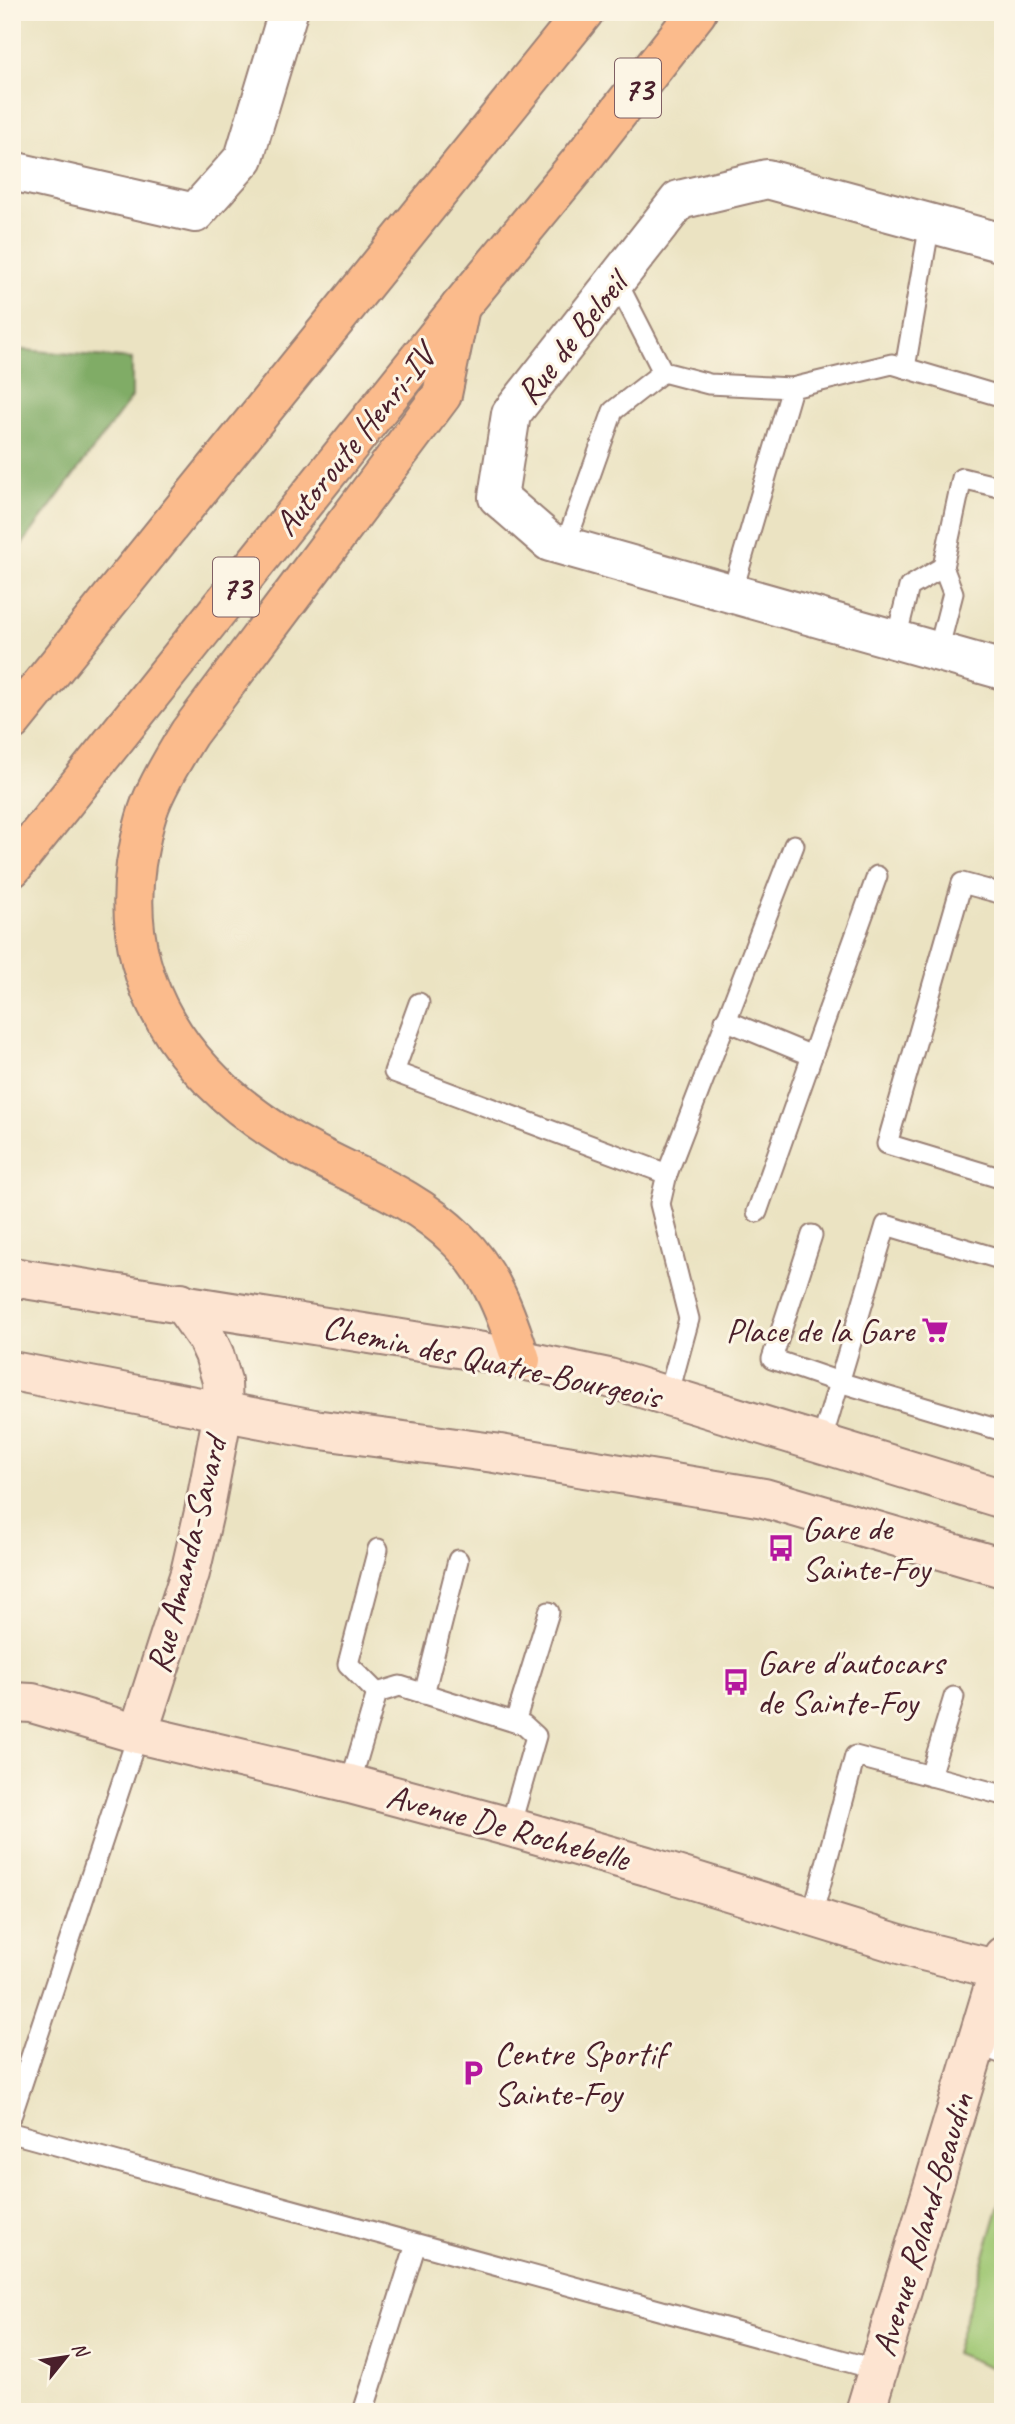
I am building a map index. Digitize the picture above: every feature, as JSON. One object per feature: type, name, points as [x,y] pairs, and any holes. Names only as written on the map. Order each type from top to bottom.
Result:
[{"type":"highway","points":[[12,721],[584,12]]},
{"type":"highway","name":"Autoroute Henri-IV","points":[[12,868],[697,12]]},
{"type":"highway","points":[[460,307],[442,395],[189,733],[168,767],[152,800],[140,842],[134,881],[134,937],[142,970],[156,1004],[176,1039],[201,1070],[251,1115],[283,1137],[403,1198],[427,1212],[443,1226],[484,1269],[507,1317],[521,1360]]},
{"type":"main road","name":"Chemin des Quatre-Bourgeois","points":[[12,1277],[181,1302],[521,1360],[609,1378],[1003,1499]]},
{"type":"main road","name":"Rue Amanda-Savard","points":[[138,1734],[190,1573],[223,1412],[222,1381],[214,1354],[181,1302]]},
{"type":"main road","points":[[12,1371],[314,1429],[494,1453],[764,1498],[1003,1568]]},
{"type":"main road","name":"Avenue De Rochebelle","points":[[12,1702],[32,1703],[138,1734],[350,1784],[510,1827],[919,1950],[1001,1963]]},
{"type":"main road","name":"Avenue Roland-Beaudin","points":[[865,2412],[989,2049],[1001,1963]]},
{"type":"street","points":[[12,171],[195,214],[244,158],[288,12]]},
{"type":"street","name":"Rue de Beloeil","points":[[1003,243],[767,179],[679,200],[511,414],[498,497],[550,542],[1003,670]]},
{"type":"lane","points":[[905,368],[930,223]]},
{"type":"lane","points":[[616,280],[663,372],[709,384],[792,388],[892,364],[1003,397]]},
{"type":"lane","points":[[565,546],[613,411],[663,372]]},
{"type":"lane","points":[[732,593],[792,388]]},
{"type":"lane","points":[[938,651],[953,593],[943,567],[962,478],[1003,488]]},
{"type":"lane","points":[[896,639],[909,587],[943,567]]},
{"type":"lane","points":[[668,1396],[689,1319],[660,1204],[667,1174],[794,845]]},
{"type":"lane","points":[[758,1212],[877,876]]},
{"type":"lane","points":[[1003,894],[962,883],[887,1144],[1003,1179]]},
{"type":"lane","points":[[419,1003],[394,1072],[667,1174]]},
{"type":"lane","points":[[725,1020],[812,1056]]},
{"type":"lane","points":[[821,1443],[886,1225],[1003,1259]]},
{"type":"lane","points":[[812,1235],[772,1359],[1003,1431]]},
{"type":"lane","points":[[377,1693],[348,1664],[378,1549]]},
{"type":"lane","points":[[424,1694],[458,1560]]},
{"type":"lane","points":[[515,1721],[549,1612]]},
{"type":"lane","points":[[377,1693],[400,1686],[515,1721],[536,1736],[510,1827]]},
{"type":"lane","points":[[350,1784],[377,1693]]},
{"type":"lane","points":[[930,1776],[954,1697]]},
{"type":"lane","points":[[12,2114],[138,1734]]},
{"type":"lane","points":[[812,1916],[855,1756],[1003,1796]]},
{"type":"lane","points":[[12,2133],[878,2370]]},
{"type":"lane","points":[[363,2412],[416,2244]]},
{"type":"green space","points":[[12,349],[132,359],[132,397],[12,558]]},
{"type":"green space","points":[[1003,2192],[1003,2372],[955,2353]]},
{"type":"place","name":"Place de la Gare","points":[[935,1330]]},
{"type":"place","name":"Gare de Sainte-Foy","points":[[781,1548]]},
{"type":"place","name":"Gare d'autocars de Sainte-Foy","points":[[736,1682]]},
{"type":"place","name":"Centre Sportif Sainte-Foy","points":[[473,2073]]}]
